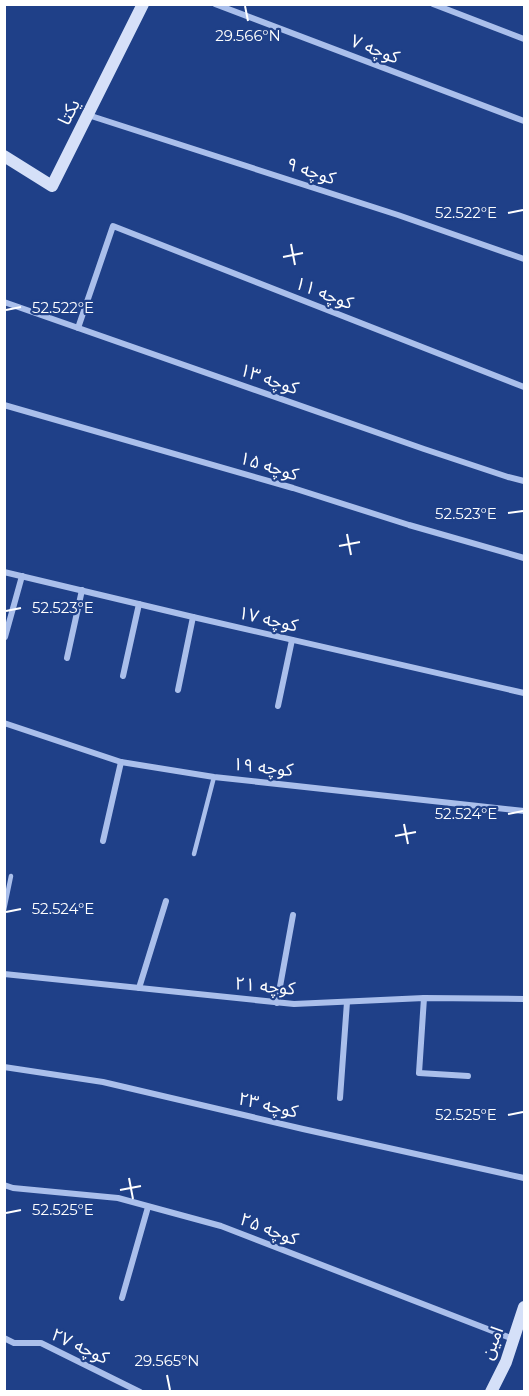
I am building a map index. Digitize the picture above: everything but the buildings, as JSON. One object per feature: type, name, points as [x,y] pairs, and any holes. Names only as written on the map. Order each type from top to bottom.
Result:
[{"type":"street","name":"یکتا","points":[[4,156],[52,186],[143,4]]},
{"type":"street","name":"کوچه ۷","points":[[215,4],[525,121]]},
{"type":"street","points":[[433,4],[525,39]]},
{"type":"street","name":"کوچه ۹","points":[[88,115],[398,215],[525,259]]},
{"type":"street","name":"کوچه ۱۱","points":[[78,328],[113,226],[525,387]]},
{"type":"street","name":"کوچه ۱۳","points":[[4,302],[424,449],[508,477],[525,480]]},
{"type":"street","name":"کوچه ۱۵","points":[[4,405],[525,558]]},
{"type":"street","name":"کوچه ۱۷","points":[[4,572],[525,693]]},
{"type":"street","points":[[5,637],[22,576]]},
{"type":"street","points":[[67,658],[82,590]]},
{"type":"street","points":[[123,676],[139,604]]},
{"type":"street","points":[[178,690],[193,617]]},
{"type":"street","points":[[278,706],[292,640]]},
{"type":"street","name":"کوچه ۱۹","points":[[4,723],[121,762],[214,777],[525,811]]},
{"type":"street","points":[[103,841],[121,762]]},
{"type":"street","points":[[139,988],[166,901]]},
{"type":"street","points":[[278,1003],[293,915]]},
{"type":"street","name":"کوچه ۲۱","points":[[4,974],[294,1005],[424,998],[525,999]]},
{"type":"street","points":[[424,998],[419,1073],[468,1076]]},
{"type":"street","points":[[340,1098],[347,1002]]},
{"type":"street","name":"کوچه ۲۳","points":[[4,1067],[103,1082],[525,1178]]},
{"type":"street","name":"کوچه ۲۵","points":[[4,1185],[13,1188],[118,1198],[221,1226],[514,1340]]},
{"type":"street","points":[[122,1298],[148,1207]]},
{"type":"street","name":"امین","points":[[491,1392],[506,1362],[525,1307]]},
{"type":"street","name":"کوچه ۲۷","points":[[4,1338],[14,1343],[41,1343],[140,1392]]},
{"type":"lane","points":[[194,854],[214,777]]},
{"type":"lane","points":[[4,910],[11,876]]}]
